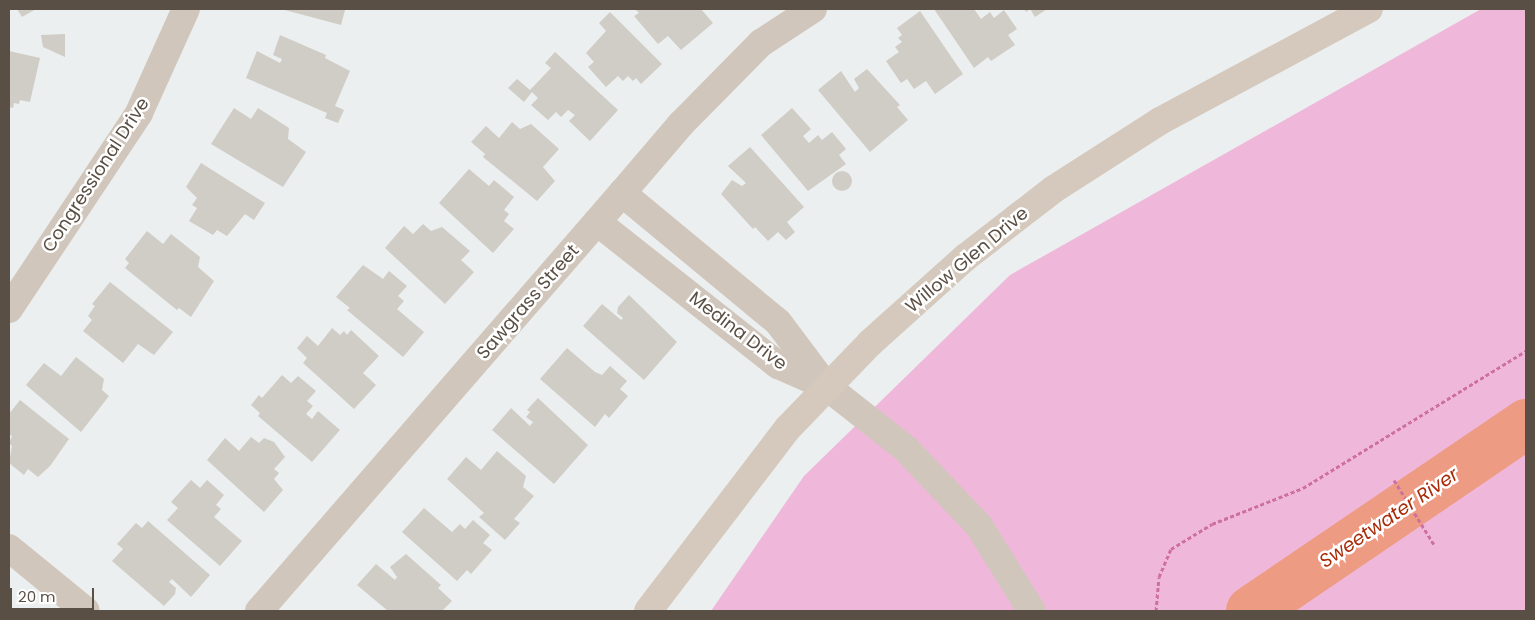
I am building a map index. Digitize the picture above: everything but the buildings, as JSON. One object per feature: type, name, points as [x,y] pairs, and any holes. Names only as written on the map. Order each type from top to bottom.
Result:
[{"type":"main road","name":"Willow Glen Drive","points":[[648,611],[788,428],[826,386],[966,256],[1054,189],[1160,120],[1369,9]]},
{"type":"street","name":"Congressional Drive","points":[[9,309],[140,114],[186,9]]},
{"type":"street","name":"Sawgrass Street","points":[[259,611],[681,124],[761,43],[813,9]]},
{"type":"street","name":"Medina Drive","points":[[622,193],[778,322],[826,386]]},
{"type":"street","name":"Medina Drive","points":[[597,222],[778,366],[826,386]]},
{"type":"street","points":[[826,386],[906,449],[979,526],[1032,611]]},
{"type":"street","points":[[9,548],[86,611]]},
{"type":"path","points":[[1156,611],[1159,577],[1171,549],[1212,524],[1303,488],[1526,351]]},
{"type":"path","points":[[1394,480],[1435,546]]},
{"type":"shaded area","points":[[1481,9],[1526,9],[1526,611],[711,611],[804,476],[1010,275]]},
{"type":"waterway","name":"Sweetwater River","points":[[1251,611],[1526,424]]}]
